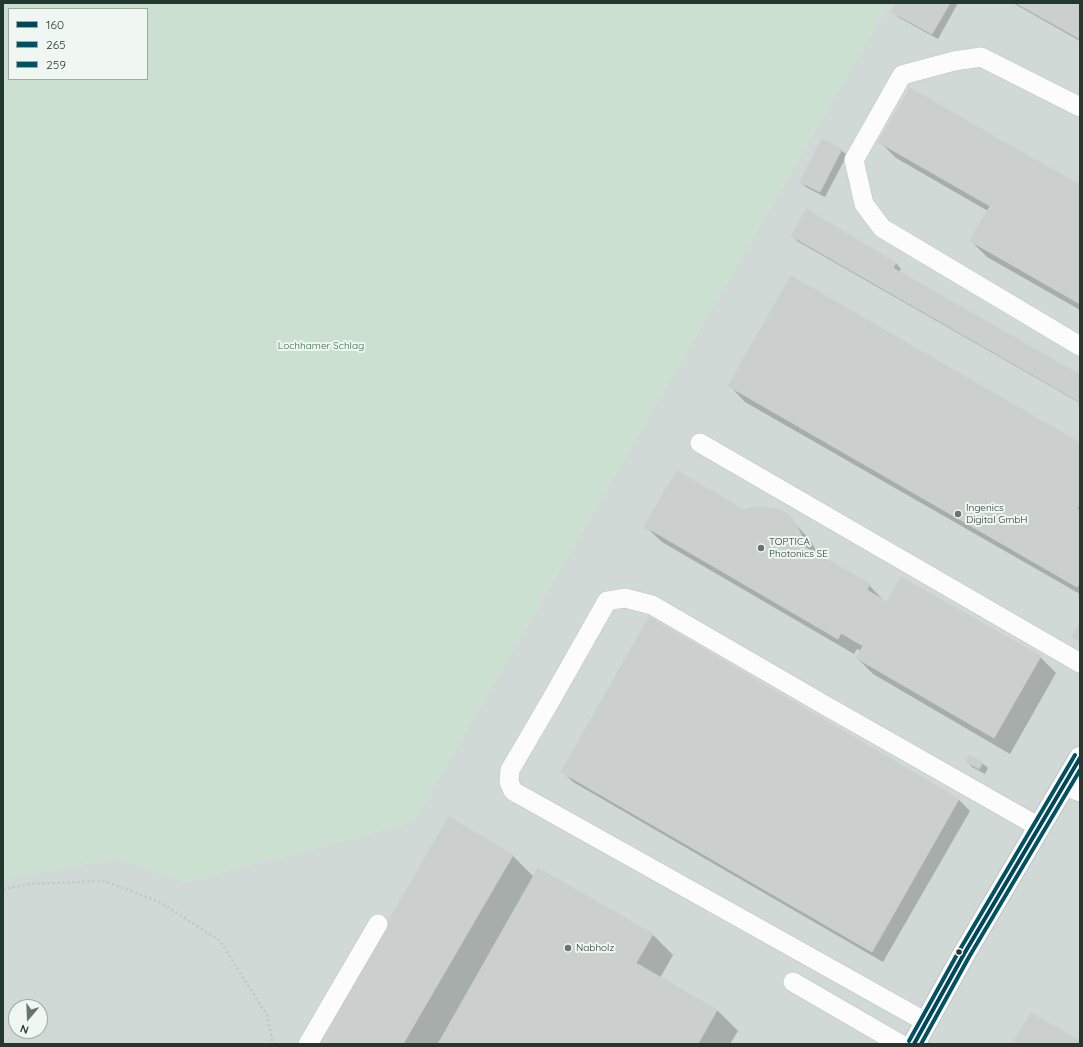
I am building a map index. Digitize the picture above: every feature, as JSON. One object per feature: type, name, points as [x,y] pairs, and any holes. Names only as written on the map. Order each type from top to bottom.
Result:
[{"type":"street","points":[[914,1044],[964,954],[1039,827],[1072,789],[1080,758]]},
{"type":"lane","points":[[1080,107],[981,57],[954,61],[902,75],[854,160],[864,204],[882,228],[1080,346]]},
{"type":"lane","points":[[700,443],[1080,663]]},
{"type":"lane","points":[[926,1022],[513,791],[509,782],[510,770],[607,601],[625,598],[652,605],[1039,827]]},
{"type":"lane","points":[[308,1044],[378,924]]},
{"type":"lane","points":[[793,982],[900,1044]]},
{"type":"path","points":[[3,889],[30,884],[104,881],[160,902],[220,941],[267,1015],[273,1044]]},
{"type":"shaded area","points":[[889,3],[1080,3],[1080,1044],[3,1044],[3,878],[119,858],[185,882],[413,822]]},
{"type":"green space","name":"Lochhamer Schlag","points":[[3,3],[889,3],[413,822],[185,882],[119,858],[3,878]]},
{"type":"building","points":[[896,3],[950,3],[932,34],[891,12]]},
{"type":"building","points":[[1016,3],[1080,3],[1080,39]]},
{"type":"building","points":[[910,88],[1021,152],[990,206],[878,142]]},
{"type":"building","points":[[822,139],[842,149],[820,192],[800,182]]},
{"type":"building","points":[[1021,152],[1080,185],[1080,304],[970,241]]},
{"type":"building","points":[[806,209],[896,263],[893,268],[1080,375],[1080,402],[791,236]]},
{"type":"building","points":[[791,276],[1080,443],[1080,503],[1077,509],[1080,511],[1080,582],[1077,587],[728,386]]},
{"type":"building","points":[[677,471],[744,510],[755,507],[766,507],[788,514],[801,534],[803,546],[870,584],[867,590],[887,602],[901,577],[1041,656],[994,738],[856,658],[863,646],[841,633],[838,639],[644,526]]},
{"type":"building","points":[[649,617],[959,799],[872,952],[561,772]]},
{"type":"building","points":[[1078,627],[1080,628],[1080,641],[1072,637]]},
{"type":"building","points":[[969,755],[983,762],[979,769],[966,762]]},
{"type":"building","points":[[449,817],[513,855],[403,1044],[318,1044],[317,1043]]},
{"type":"building","name":"Nabholz","points":[[538,868],[653,934],[636,963],[717,1010],[698,1044],[438,1044]]},
{"type":"building","points":[[1031,1013],[1080,1041],[1080,1044],[1012,1044]]},
{"type":"transit line","name":"259","points":[[909,1041],[959,951],[1075,755]]},
{"type":"transit line","name":"160","points":[[914,1044],[964,954],[1080,758]]},
{"type":"transit line","name":"265","points":[[921,1044],[969,957],[1080,770]]},
{"type":"place","name":"Ingenics Digital GmbH","points":[[958,514]]},
{"type":"place","name":"TOPTICA Photonics SE","points":[[761,548]]},
{"type":"place","name":"Nabholz","points":[[568,948]]}]
